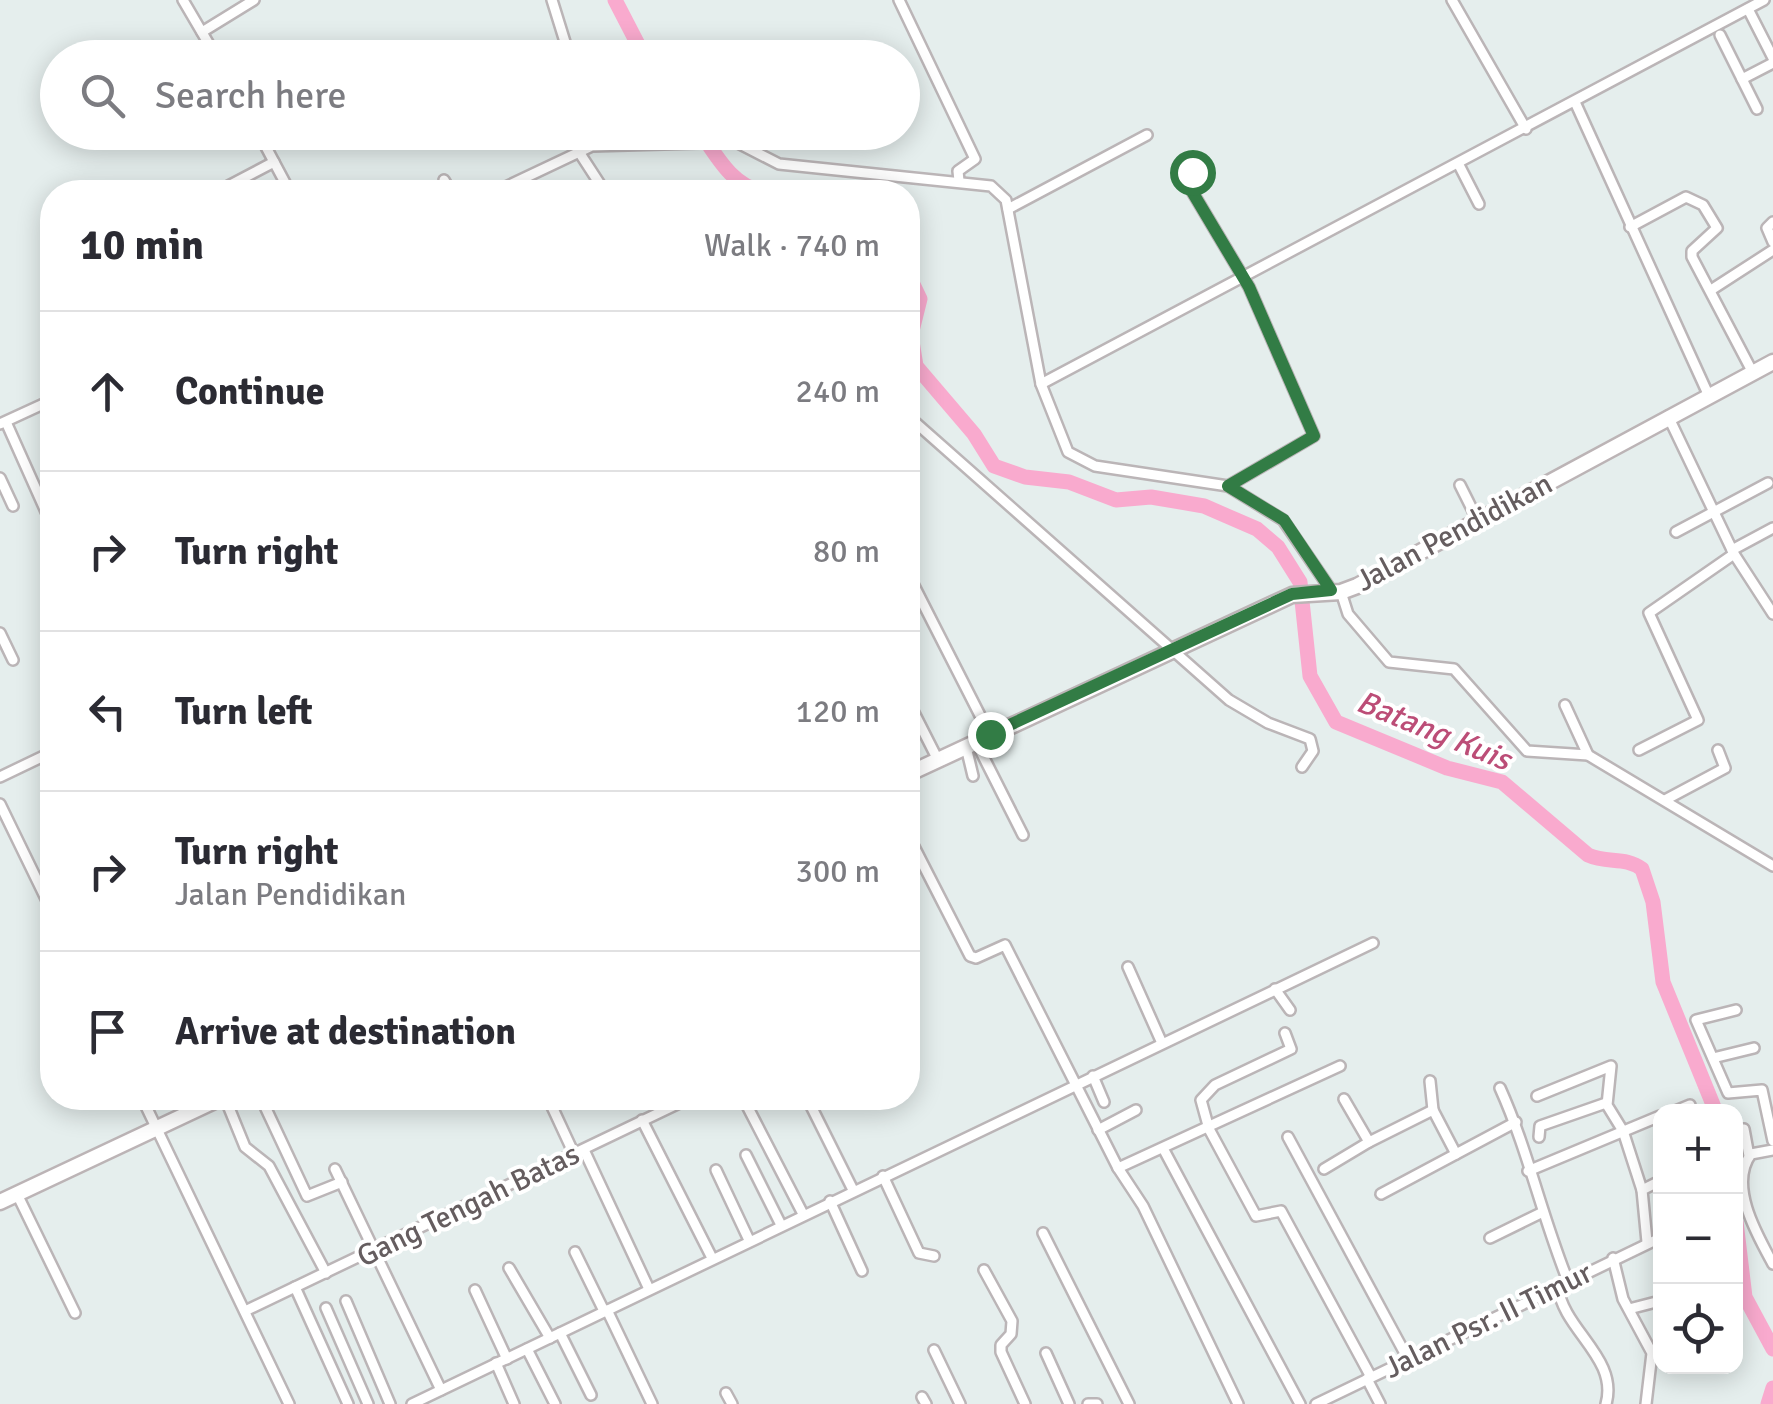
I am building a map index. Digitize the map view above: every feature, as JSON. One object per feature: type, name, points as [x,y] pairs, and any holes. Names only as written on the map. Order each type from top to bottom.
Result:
[{"type":"main road","name":"Jalan Pendidikan","points":[[920,767],[977,746],[1292,594],[1336,591],[1478,520],[1773,362]]},
{"type":"main road","points":[[0,1202],[197,1110]]},
{"type":"street","points":[[183,0],[207,40]]},
{"type":"street","points":[[202,32],[254,0]]},
{"type":"street","points":[[552,0],[564,40]]},
{"type":"street","points":[[899,0],[918,40]]},
{"type":"street","points":[[1452,0],[1526,128]]},
{"type":"street","points":[[1040,384],[1458,165],[1755,3],[1773,60],[1742,79]]},
{"type":"street","points":[[1720,36],[1757,109]]},
{"type":"street","points":[[920,44],[975,159],[958,170],[959,181]]},
{"type":"street","points":[[1575,102],[1708,394]]},
{"type":"street","points":[[1008,209],[1147,136]]},
{"type":"street","points":[[268,150],[284,180]]},
{"type":"street","points":[[519,180],[582,150],[598,180]]},
{"type":"street","points":[[752,150],[780,164],[959,181],[998,190],[1008,209],[1040,384],[1062,445],[1080,461],[1228,486],[1284,520],[1336,591],[1348,614],[1389,662],[1454,669],[1527,751],[1588,755],[1773,866]]},
{"type":"street","points":[[240,180],[274,162]]},
{"type":"street","points":[[1458,165],[1478,204]]},
{"type":"street","points":[[1205,171],[1190,174],[1187,183],[1244,279],[1314,436],[1228,486]]},
{"type":"street","points":[[1630,227],[1686,198],[1703,205],[1717,228],[1692,251],[1692,257],[1753,373]]},
{"type":"street","points":[[1773,222],[1767,228],[1773,242]]},
{"type":"street","points":[[1711,290],[1773,250]]},
{"type":"street","points":[[40,406],[3,423],[40,500]]},
{"type":"street","points":[[1668,416],[1733,552],[1773,614]]},
{"type":"street","points":[[920,427],[1239,707],[1310,740],[1313,751],[1302,767]]},
{"type":"street","points":[[0,478],[13,506]]},
{"type":"street","points":[[1676,532],[1768,483]]},
{"type":"street","points":[[1460,485],[1478,520]]},
{"type":"street","points":[[1639,750],[1698,720],[1648,613],[1773,528]]},
{"type":"street","points":[[920,604],[977,746],[1024,835]]},
{"type":"street","points":[[0,633],[13,660]]},
{"type":"street","points":[[1565,705],[1588,755]]},
{"type":"street","points":[[920,724],[938,760]]},
{"type":"street","points":[[973,776],[977,746]]},
{"type":"street","points":[[1665,800],[1725,768],[1718,750]]},
{"type":"street","points":[[0,777],[40,758]]},
{"type":"street","points":[[0,804],[40,886]]},
{"type":"street","points":[[920,858],[970,956],[976,958],[1005,944],[1118,1168],[1143,1206],[1238,1404]]},
{"type":"street","points":[[412,1404],[1161,1041],[1373,943]]},
{"type":"street","points":[[1128,967],[1161,1041]]},
{"type":"street","points":[[1275,989],[1290,1010]]},
{"type":"street","points":[[1736,1010],[1697,1018],[1729,1094],[1762,1090],[1773,1141]]},
{"type":"street","points":[[1285,1034],[1291,1049],[1202,1094],[1209,1129],[1257,1217],[1281,1211],[1380,1404]]},
{"type":"street","points":[[1713,1058],[1754,1048]]},
{"type":"street","points":[[1537,1096],[1609,1065],[1614,1071],[1606,1102],[1623,1131],[1642,1190],[1647,1242]]},
{"type":"street","points":[[1118,1168],[1340,1066]]},
{"type":"street","points":[[1093,1076],[1104,1102]]},
{"type":"street","points":[[1430,1081],[1434,1110],[1456,1154]]},
{"type":"street","points":[[1500,1088],[1516,1122],[1528,1171],[1568,1281]]},
{"type":"street","points":[[1344,1099],[1369,1142]]},
{"type":"street","points":[[1539,1137],[1540,1126],[1606,1102]]},
{"type":"street","points":[[148,1110],[289,1404]]},
{"type":"street","points":[[228,1110],[245,1147],[269,1166],[326,1273]]},
{"type":"street","points":[[267,1110],[306,1196],[342,1182]]},
{"type":"street","points":[[555,1110],[649,1289]]},
{"type":"street","name":"Gang Tengah Batas","points":[[245,1311],[664,1110]]},
{"type":"street","points":[[749,1110],[803,1214]]},
{"type":"street","points":[[813,1110],[853,1190]]},
{"type":"street","points":[[1098,1130],[1136,1110]]},
{"type":"street","points":[[1324,1169],[1434,1110]]},
{"type":"street","points":[[1528,1171],[1653,1119]]},
{"type":"street","points":[[642,1120],[712,1258]]},
{"type":"street","points":[[1381,1194],[1516,1122]]},
{"type":"street","points":[[1743,1206],[1749,1156],[1744,1129]]},
{"type":"street","points":[[1288,1137],[1408,1359]]},
{"type":"street","points":[[1164,1150],[1300,1404]]},
{"type":"street","points":[[1749,1156],[1773,1150]]},
{"type":"street","points":[[746,1155],[780,1225]]},
{"type":"street","points":[[335,1169],[441,1390]]},
{"type":"street","points":[[716,1170],[749,1240]]},
{"type":"street","points":[[883,1176],[919,1253],[934,1256]]},
{"type":"street","points":[[1642,1190],[1653,1184]]},
{"type":"street","points":[[17,1194],[75,1313]]},
{"type":"street","points":[[830,1202],[862,1271]]},
{"type":"street","points":[[1490,1238],[1543,1212]]},
{"type":"street","points":[[1743,1216],[1773,1264]]},
{"type":"street","points":[[1044,1233],[1129,1404]]},
{"type":"street","name":"Jalan Psr. II Timur","points":[[1316,1404],[1653,1240]]},
{"type":"street","points":[[575,1252],[652,1404]]},
{"type":"street","points":[[1613,1258],[1629,1310],[1653,1347]]},
{"type":"street","points":[[509,1268],[591,1395]]},
{"type":"street","points":[[984,1270],[1012,1321],[1011,1334],[1001,1345],[1002,1352],[1025,1404]]},
{"type":"street","points":[[295,1287],[348,1404]]},
{"type":"street","points":[[1558,1287],[1562,1310],[1606,1374],[1606,1404]]},
{"type":"street","points":[[475,1290],[507,1358]]},
{"type":"street","points":[[346,1301],[390,1404]]},
{"type":"street","points":[[1629,1310],[1653,1302]]},
{"type":"street","points":[[326,1308],[368,1404]]},
{"type":"street","points":[[527,1349],[556,1404]]},
{"type":"street","points":[[934,1350],[960,1404]]},
{"type":"street","points":[[1046,1353],[1069,1404]]},
{"type":"street","points":[[496,1363],[514,1404]]},
{"type":"street","points":[[1646,1404],[1653,1368]]},
{"type":"street","points":[[1345,1390],[1352,1404]]},
{"type":"street","points":[[726,1393],[732,1404]]},
{"type":"street","points":[[1088,1404],[1097,1404]]},
{"type":"waterway","name":"Batang Kuis","points":[[615,0],[636,40]]},
{"type":"waterway","name":"Batang Kuis","points":[[712,150],[739,180]]},
{"type":"waterway","name":"Batang Kuis","points":[[920,371],[974,434],[994,466],[1025,477],[1069,482],[1116,500],[1151,497],[1204,506],[1257,529],[1278,547],[1300,582],[1310,676],[1336,722],[1447,768],[1502,782],[1588,855],[1642,869],[1653,902],[1663,982],[1713,1104]]},
{"type":"waterway","name":"Batang Kuis","points":[[1743,1280],[1745,1297],[1773,1349]]},
{"type":"waterway","name":"Batang Kuis","points":[[1768,1404],[1773,1388]]},
{"type":"route","points":[[990,734],[1292,594],[1331,590],[1284,520],[1228,486],[1314,436],[1249,287],[1187,183],[1186,177],[1192,172]]}]
